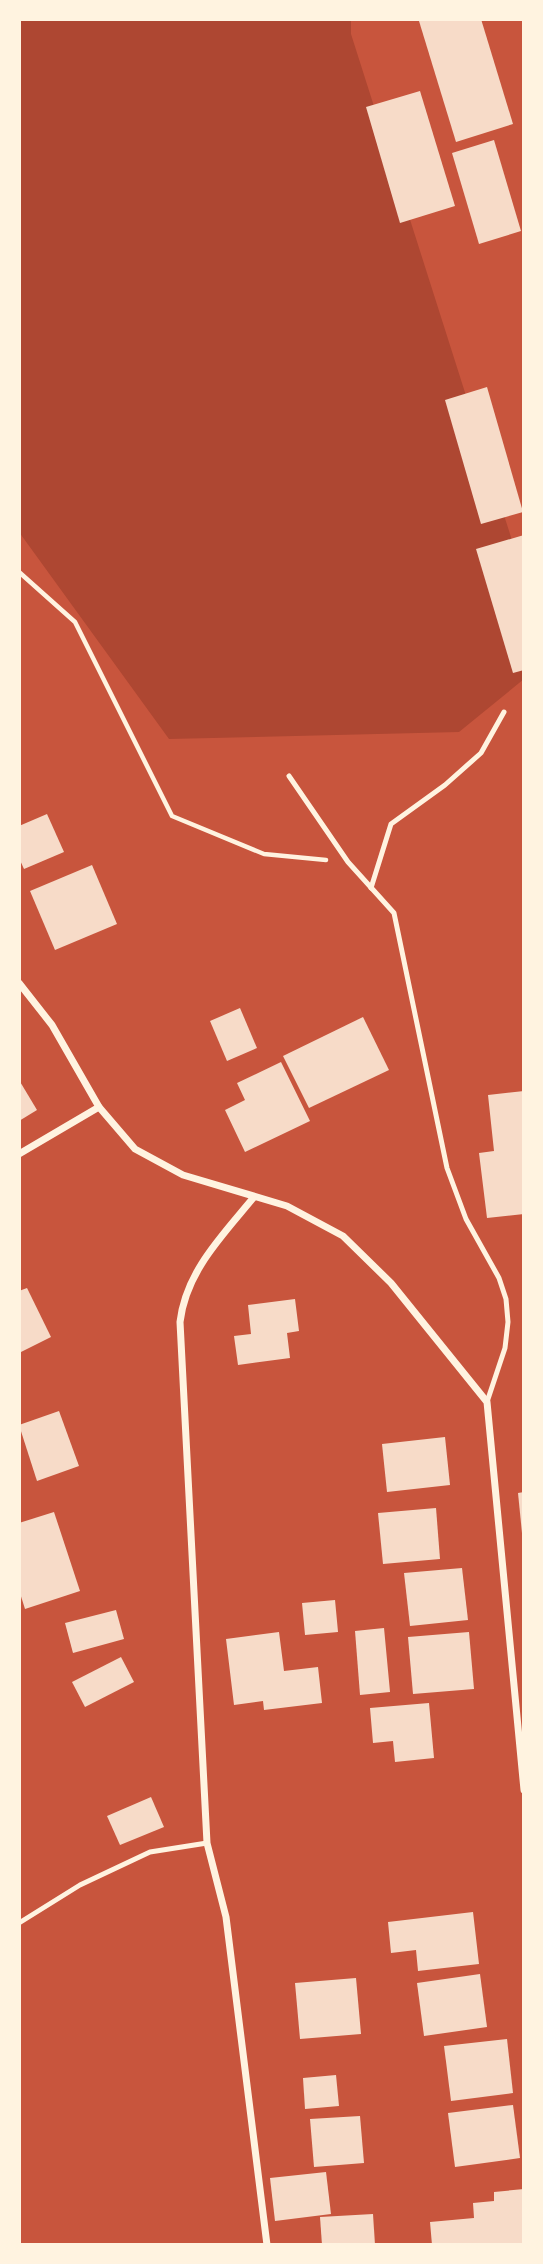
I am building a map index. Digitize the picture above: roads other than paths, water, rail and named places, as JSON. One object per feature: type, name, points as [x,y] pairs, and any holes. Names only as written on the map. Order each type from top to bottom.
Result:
[{"type":"street","points":[[19,983],[52,1025],[99,1107],[135,1149],[161,1166],[306,1214],[360,1250],[487,1402],[524,1790]]},
{"type":"street","points":[[19,1154],[99,1107]]},
{"type":"street","points":[[254,1197],[195,1272],[183,1298],[180,1322],[207,1843],[226,1917],[267,2245]]},
{"type":"lane","points":[[371,888],[391,824],[445,785],[481,753],[504,712]]},
{"type":"lane","points":[[289,776],[348,863],[394,913],[450,1178],[466,1219],[499,1278],[506,1299],[508,1322],[505,1348],[487,1402]]},
{"type":"lane","points":[[19,1923],[80,1885],[150,1852],[207,1843]]}]
